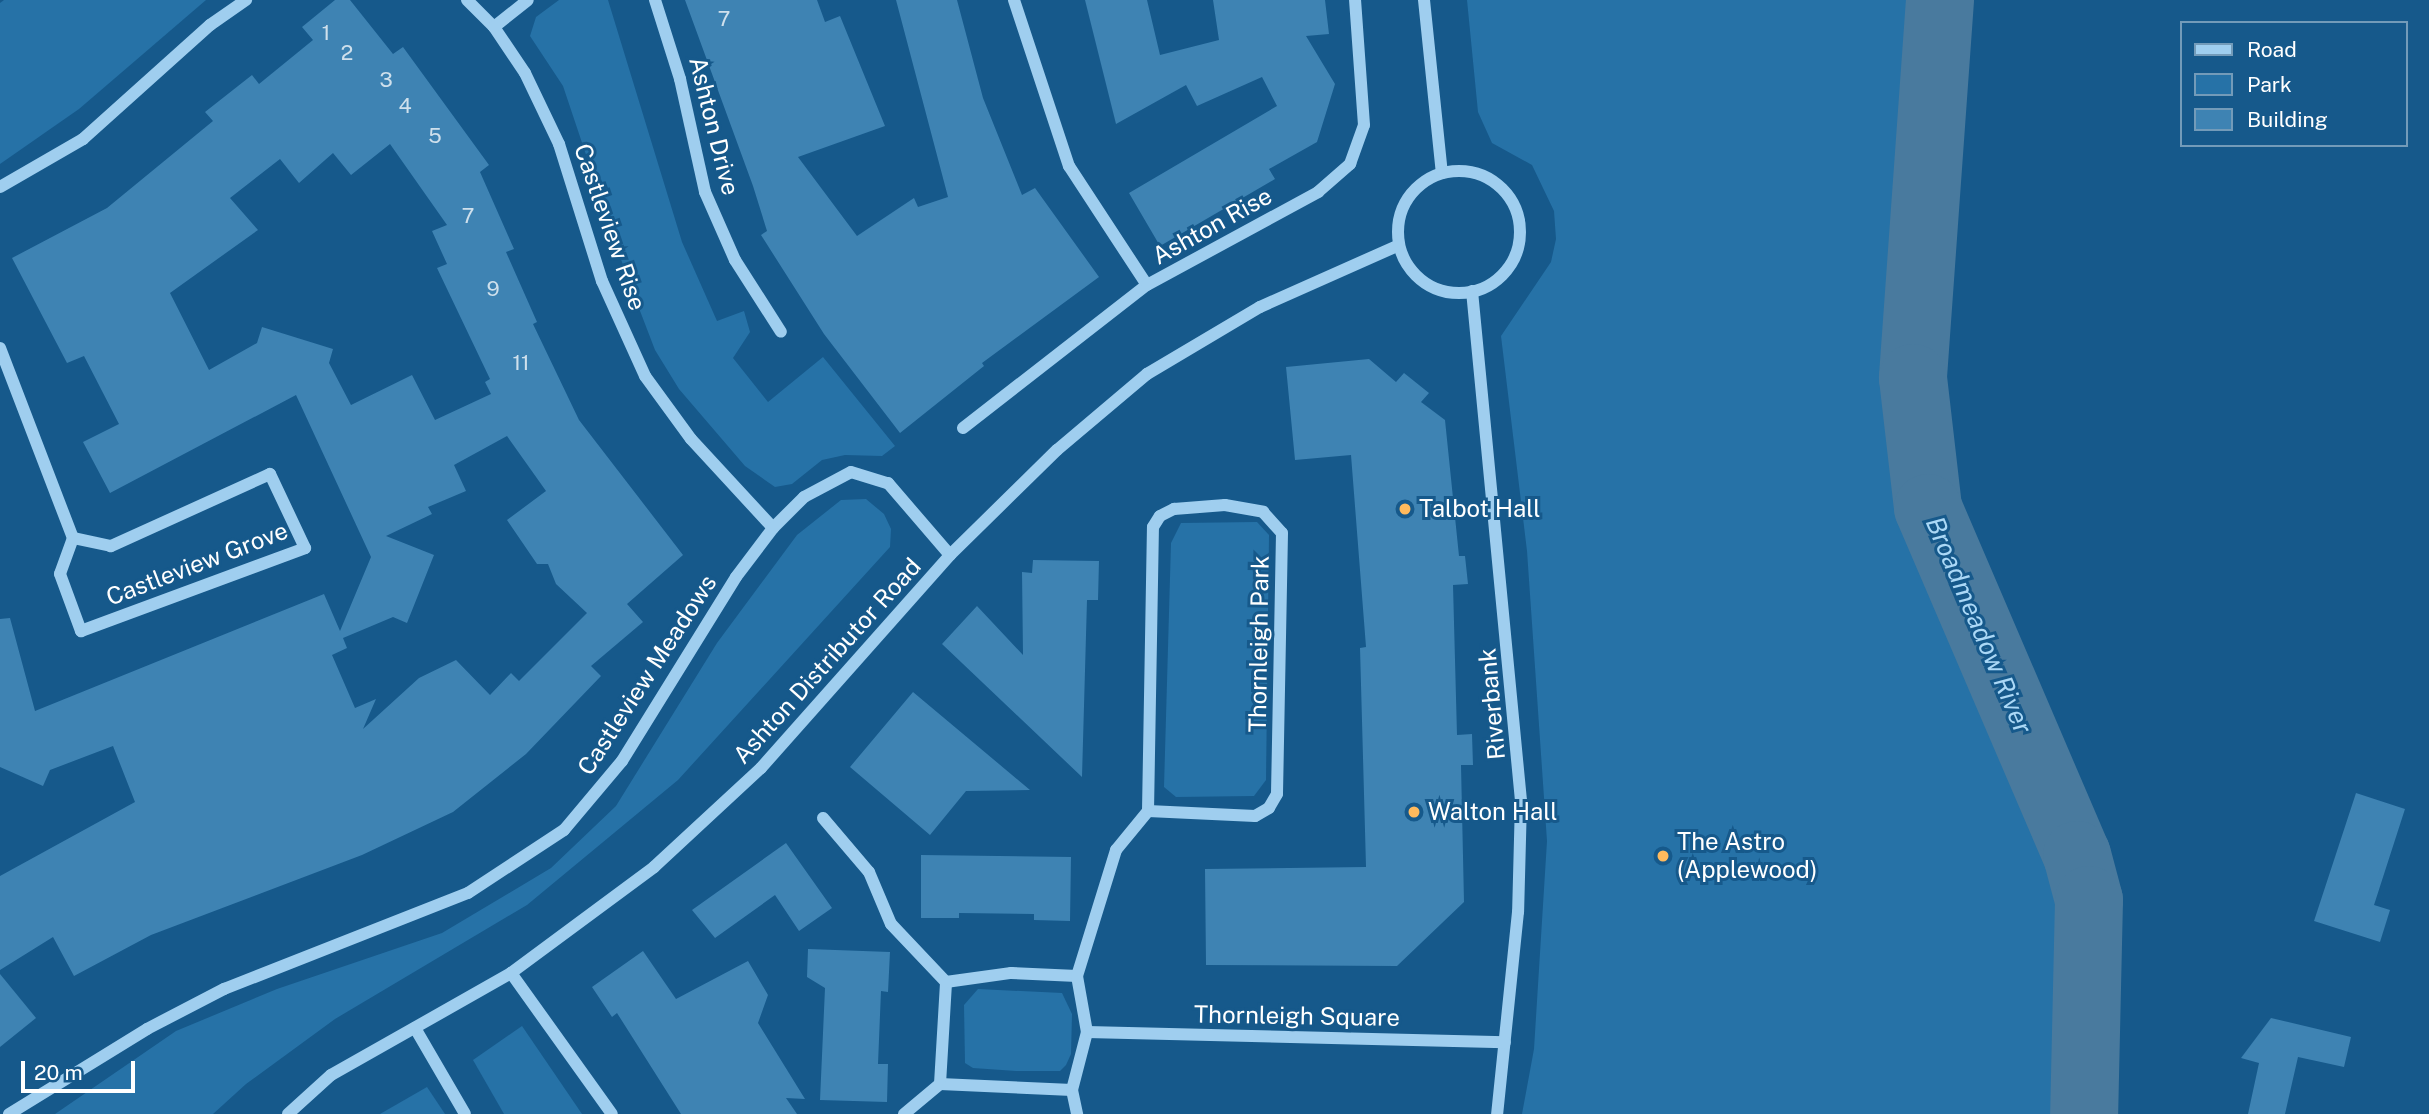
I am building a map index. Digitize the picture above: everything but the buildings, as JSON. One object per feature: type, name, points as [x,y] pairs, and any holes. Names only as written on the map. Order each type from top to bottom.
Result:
[{"type":"street","points":[[0,187],[83,138],[210,25],[246,0]]},
{"type":"street","name":"Castleview Rise","points":[[467,0],[494,27],[526,73],[568,163],[603,281],[645,376],[691,439],[773,528]]},
{"type":"street","points":[[494,27],[528,0]]},
{"type":"street","name":"Ashton Drive","points":[[655,0],[680,79],[705,192],[735,260],[781,332]]},
{"type":"street","points":[[1014,0],[1069,166],[1147,285]]},
{"type":"street","name":"Ashton Rise","points":[[963,428],[1147,285],[1318,192],[1350,164],[1363,125],[1355,0]]},
{"type":"street","points":[[1424,0],[1442,173]]},
{"type":"street","points":[[1442,173],[1480,174],[1497,184],[1518,217],[1517,246],[1505,272],[1472,291],[1452,293],[1418,278],[1399,245],[1398,227],[1407,201],[1425,180],[1442,173]]},
{"type":"street","name":"Ashton Distributor Road","points":[[288,1114],[331,1075],[511,973],[654,867],[761,768],[950,555],[1057,450],[1147,374],[1260,307],[1399,245]]},
{"type":"street","name":"Riverbank","points":[[1472,291],[1521,801],[1518,912],[1497,1114]]},
{"type":"street","points":[[0,348],[73,538]]},
{"type":"street","name":"Castleview Meadows","points":[[9,1114],[191,1006],[468,893],[564,830],[622,761],[666,684],[773,528],[804,497],[851,472],[888,483],[950,555]]},
{"type":"street","name":"Castleview Grove","points":[[270,474],[305,548],[81,631],[60,574],[73,538],[111,546],[270,474]]},
{"type":"street","name":"Thornleigh Park","points":[[1224,505],[1264,512],[1282,534],[1277,794],[1269,808],[1255,816],[1148,811],[1153,527],[1174,509],[1224,505]]},
{"type":"street","points":[[1077,1114],[1072,1090],[1087,1032],[1077,976],[1116,850],[1148,811]]},
{"type":"street","points":[[823,818],[869,872],[891,924],[946,982],[940,1084]]},
{"type":"street","points":[[511,973],[612,1114]]},
{"type":"street","points":[[946,982],[1011,973],[1077,976]]},
{"type":"street","points":[[415,1028],[466,1114]]},
{"type":"street","name":"Thornleigh Square","points":[[1087,1032],[1505,1042]]},
{"type":"street","points":[[904,1114],[940,1084],[1072,1090]]},
{"type":"green space","points":[[4,0],[206,0],[79,109],[0,164],[0,3]]},
{"type":"green space","points":[[559,0],[608,0],[682,242],[717,321],[744,311],[750,332],[733,358],[768,402],[823,357],[895,446],[882,456],[845,455],[822,460],[792,484],[775,487],[745,466],[679,389],[655,350],[627,277],[563,86],[530,36],[536,17]]},
{"type":"green space","points":[[1467,0],[1940,0],[1913,378],[1928,508],[2077,855],[2089,900],[2084,1114],[1522,1114],[1534,1049],[1547,841],[1527,551],[1501,336],[1551,262],[1556,239],[1554,211],[1532,165],[1492,143],[1478,112]]},
{"type":"green space","points":[[866,499],[884,514],[891,529],[890,547],[678,780],[527,905],[335,1019],[246,1084],[213,1114],[55,1114],[176,1031],[277,989],[442,933],[551,868],[616,806],[717,643],[797,535],[841,500]]},
{"type":"green space","points":[[1257,522],[1269,535],[1266,780],[1254,796],[1176,797],[1164,787],[1171,543],[1181,523]]},
{"type":"green space","points":[[978,989],[1062,993],[1072,1014],[1071,1054],[1066,1065],[1060,1071],[1016,1071],[973,1068],[965,1063],[964,1005]]},
{"type":"green space","points":[[522,1026],[582,1114],[504,1114],[473,1060]]},
{"type":"green space","points":[[427,1087],[445,1114],[380,1114]]},
{"type":"waterway","name":"Broadmeadow River","points":[[1940,0],[1913,378],[1928,508],[2077,855],[2089,900],[2084,1114]]},
{"type":"place","name":"Talbot Hall","points":[[1405,509]]},
{"type":"place","name":"Walton Hall","points":[[1414,812]]},
{"type":"place","name":"The Astro (Applewood)","points":[[1663,856]]}]
